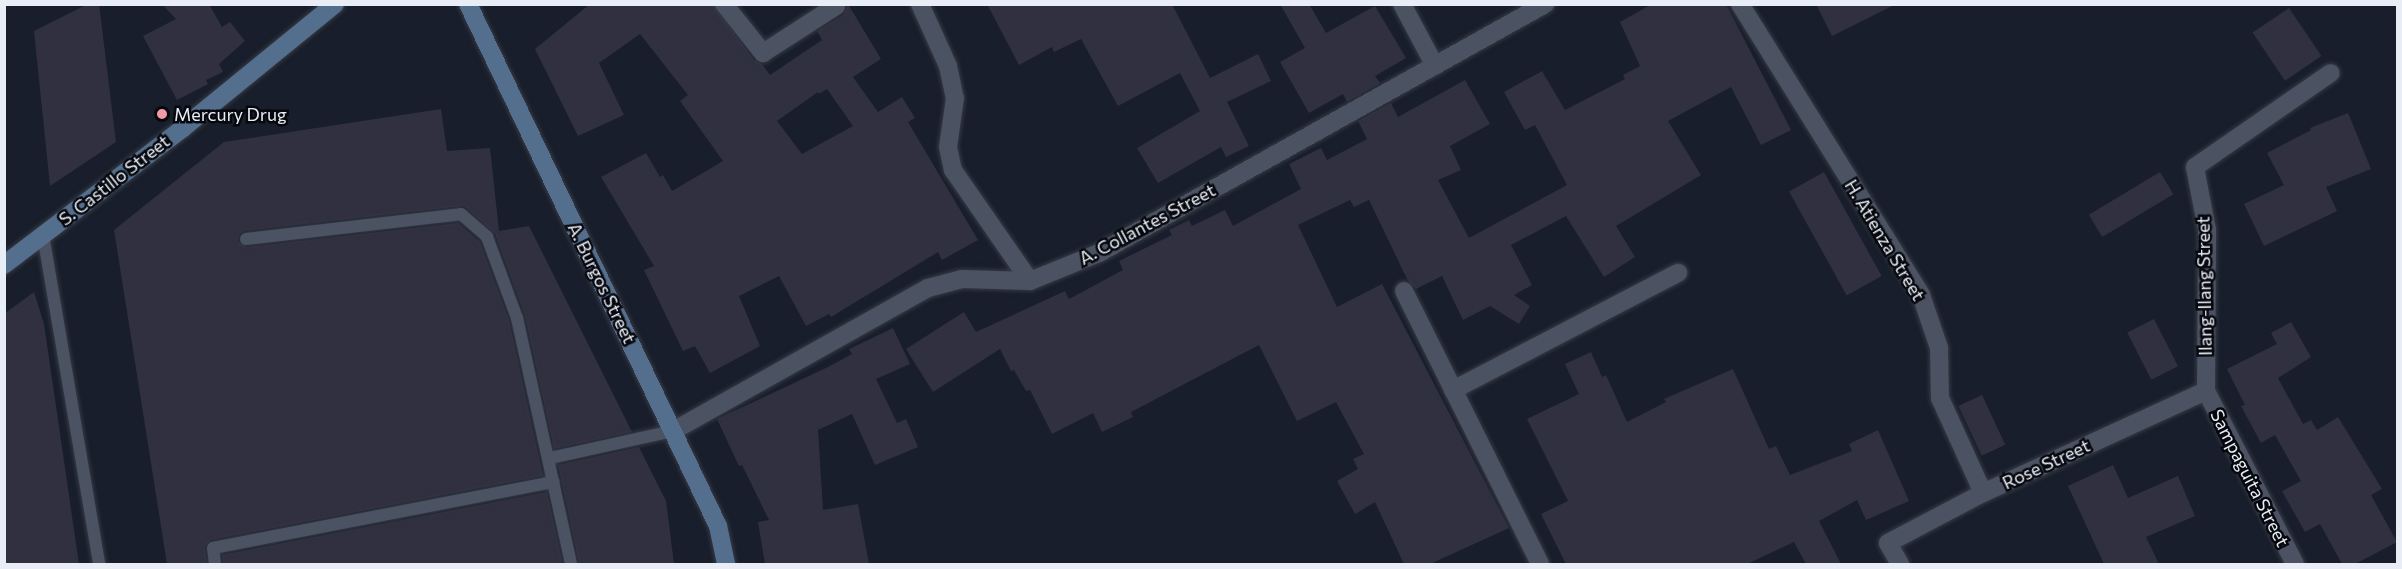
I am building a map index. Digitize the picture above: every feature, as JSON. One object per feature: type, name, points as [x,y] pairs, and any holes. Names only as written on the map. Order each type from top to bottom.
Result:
[{"type":"street","name":"S. Castillo Street","points":[[4,264],[335,4]]},
{"type":"street","name":"A. Burgos Street","points":[[468,4],[718,526],[726,564]]},
{"type":"street","points":[[724,4],[763,53],[836,6]]},
{"type":"street","points":[[920,4],[948,66],[955,98],[948,147],[953,170],[1030,280]]},
{"type":"street","points":[[1402,4],[1436,66]]},
{"type":"street","name":"A. Collantes Street","points":[[673,431],[928,288],[962,279],[1030,280],[1099,253],[1545,4]]},
{"type":"street","name":"H. Atienza Street","points":[[1740,4],[1921,296],[1939,348],[1940,398],[1983,493]]},
{"type":"street","name":"Ilang-Ilang Street","points":[[2206,391],[2207,230],[2195,167],[2331,73]]},
{"type":"street","points":[[1454,390],[1678,273]]},
{"type":"street","points":[[1404,291],[1539,564]]},
{"type":"street","name":"Rose Street","points":[[1900,564],[1888,543],[1983,493],[2206,391]]},
{"type":"street","name":"Sampaguita Street","points":[[2206,391],[2295,564]]},
{"type":"lane","points":[[246,239],[461,214],[487,237],[513,308],[550,458],[571,564]]},
{"type":"lane","points":[[43,235],[99,564]]},
{"type":"lane","points":[[550,458],[673,431]]},
{"type":"lane","points":[[215,564],[213,548],[554,482]]},
{"type":"building","points":[[88,4],[99,4],[116,142],[50,186],[34,31]]},
{"type":"building","points":[[162,4],[209,4],[222,27],[230,22],[245,41],[219,64],[223,72],[206,80],[208,84],[177,100],[143,36],[176,19]]},
{"type":"building","points":[[590,4],[713,4],[754,60],[762,64],[770,75],[822,40],[817,31],[843,15],[848,4],[881,59],[853,77],[878,112],[902,97],[915,118],[908,122],[978,240],[942,260],[938,252],[831,317],[829,314],[806,326],[779,276],[739,296],[760,346],[710,373],[695,346],[683,351],[644,270],[654,266],[601,177],[646,153],[660,177],[663,175],[672,191],[723,161],[680,101],[688,95],[640,34],[599,63],[624,115],[578,136],[535,49]],"holes":[[[827,89],[853,126],[802,154],[777,121],[818,92],[819,94]]]},
{"type":"building","points":[[987,4],[1172,4],[1210,78],[1258,54],[1271,81],[1227,102],[1249,146],[1226,157],[1221,147],[1158,183],[1137,148],[1200,111],[1180,73],[1118,106],[1081,39],[1054,52],[1052,47],[1019,65]]},
{"type":"building","points":[[1280,4],[1309,4],[1326,33],[1375,6],[1406,58],[1375,76],[1380,83],[1347,102],[1343,94],[1309,113],[1280,62],[1305,48]]},
{"type":"building","points":[[1652,4],[1726,4],[1791,130],[1761,145],[1731,87],[1668,121],[1701,175],[1616,226],[1635,257],[1604,277],[1566,216],[1511,245],[1532,285],[1514,295],[1530,306],[1519,324],[1490,306],[1463,320],[1442,276],[1416,289],[1408,281],[1369,200],[1354,207],[1350,200],[1298,225],[1337,307],[1382,284],[1509,528],[1430,564],[1404,564],[1375,502],[1355,514],[1337,481],[1358,469],[1353,459],[1364,454],[1336,402],[1297,421],[1259,345],[1131,412],[1133,417],[1102,432],[1093,413],[1052,434],[1030,390],[1026,391],[1014,370],[1011,371],[1000,349],[933,392],[906,349],[964,312],[976,332],[1065,291],[1069,299],[1123,270],[1119,261],[1172,235],[1169,230],[1189,220],[1192,226],[1225,210],[1233,226],[1301,189],[1289,164],[1321,148],[1327,160],[1367,139],[1358,121],[1391,103],[1398,117],[1465,80],[1490,124],[1450,146],[1461,170],[1438,180],[1469,238],[1567,185],[1535,125],[1525,130],[1504,92],[1542,71],[1565,110],[1625,79],[1623,75],[1640,66],[1620,22]]},
{"type":"building","points":[[1816,4],[1896,4],[1832,36]]},
{"type":"building","points":[[2289,8],[2321,56],[2285,81],[2253,33]]},
{"type":"building","points":[[441,109],[447,151],[490,148],[499,231],[529,226],[632,432],[554,449],[525,316],[495,234],[464,206],[244,231],[239,235],[238,241],[247,247],[458,223],[480,242],[509,320],[543,476],[211,540],[205,546],[207,564],[167,564],[114,230],[224,142]]},
{"type":"building","points":[[2348,113],[2371,169],[2326,187],[2337,211],[2264,246],[2244,204],[2284,185],[2267,153],[2311,130],[2310,128]]},
{"type":"building","points":[[1824,172],[1882,276],[1847,295],[1789,191]]},
{"type":"building","points":[[2160,172],[2173,194],[2102,237],[2089,215]]},
{"type":"building","points":[[34,292],[44,324],[79,564],[4,564],[4,314]]},
{"type":"building","points":[[2154,319],[2178,366],[2151,380],[2127,333]]},
{"type":"building","points":[[2291,322],[2311,357],[2278,378],[2303,424],[2311,420],[2317,430],[2338,417],[2382,489],[2371,495],[2397,542],[2355,564],[2342,564],[2320,524],[2305,532],[2282,491],[2301,481],[2275,435],[2261,443],[2241,406],[2245,405],[2227,369],[2277,344],[2271,333]]},
{"type":"building","points":[[893,328],[910,364],[876,379],[897,423],[906,419],[918,447],[875,465],[852,414],[818,430],[823,510],[858,504],[869,564],[765,564],[758,522],[769,520],[742,465],[739,466],[717,419],[828,367],[852,354],[849,349]]},
{"type":"building","points":[[1591,352],[1602,377],[1606,375],[1627,422],[1666,402],[1664,399],[1733,369],[1769,449],[1776,446],[1790,475],[1852,451],[1849,444],[1878,430],[1909,501],[1866,520],[1857,500],[1819,521],[1841,564],[1806,564],[1794,542],[1747,564],[1566,564],[1541,514],[1568,501],[1527,419],[1579,394],[1565,364]]},
{"type":"building","points":[[1982,395],[2005,445],[1982,456],[1958,406]]},
{"type":"building","points":[[639,447],[666,501],[674,564],[579,564],[558,465]]},
{"type":"building","points":[[2113,465],[2128,498],[2178,476],[2195,516],[2146,537],[2159,564],[2104,564],[2068,486]]},
{"type":"building","points":[[547,492],[563,564],[223,564],[222,555]]},
{"type":"place","name":"Mercury Drug","points":[[162,114]]}]
